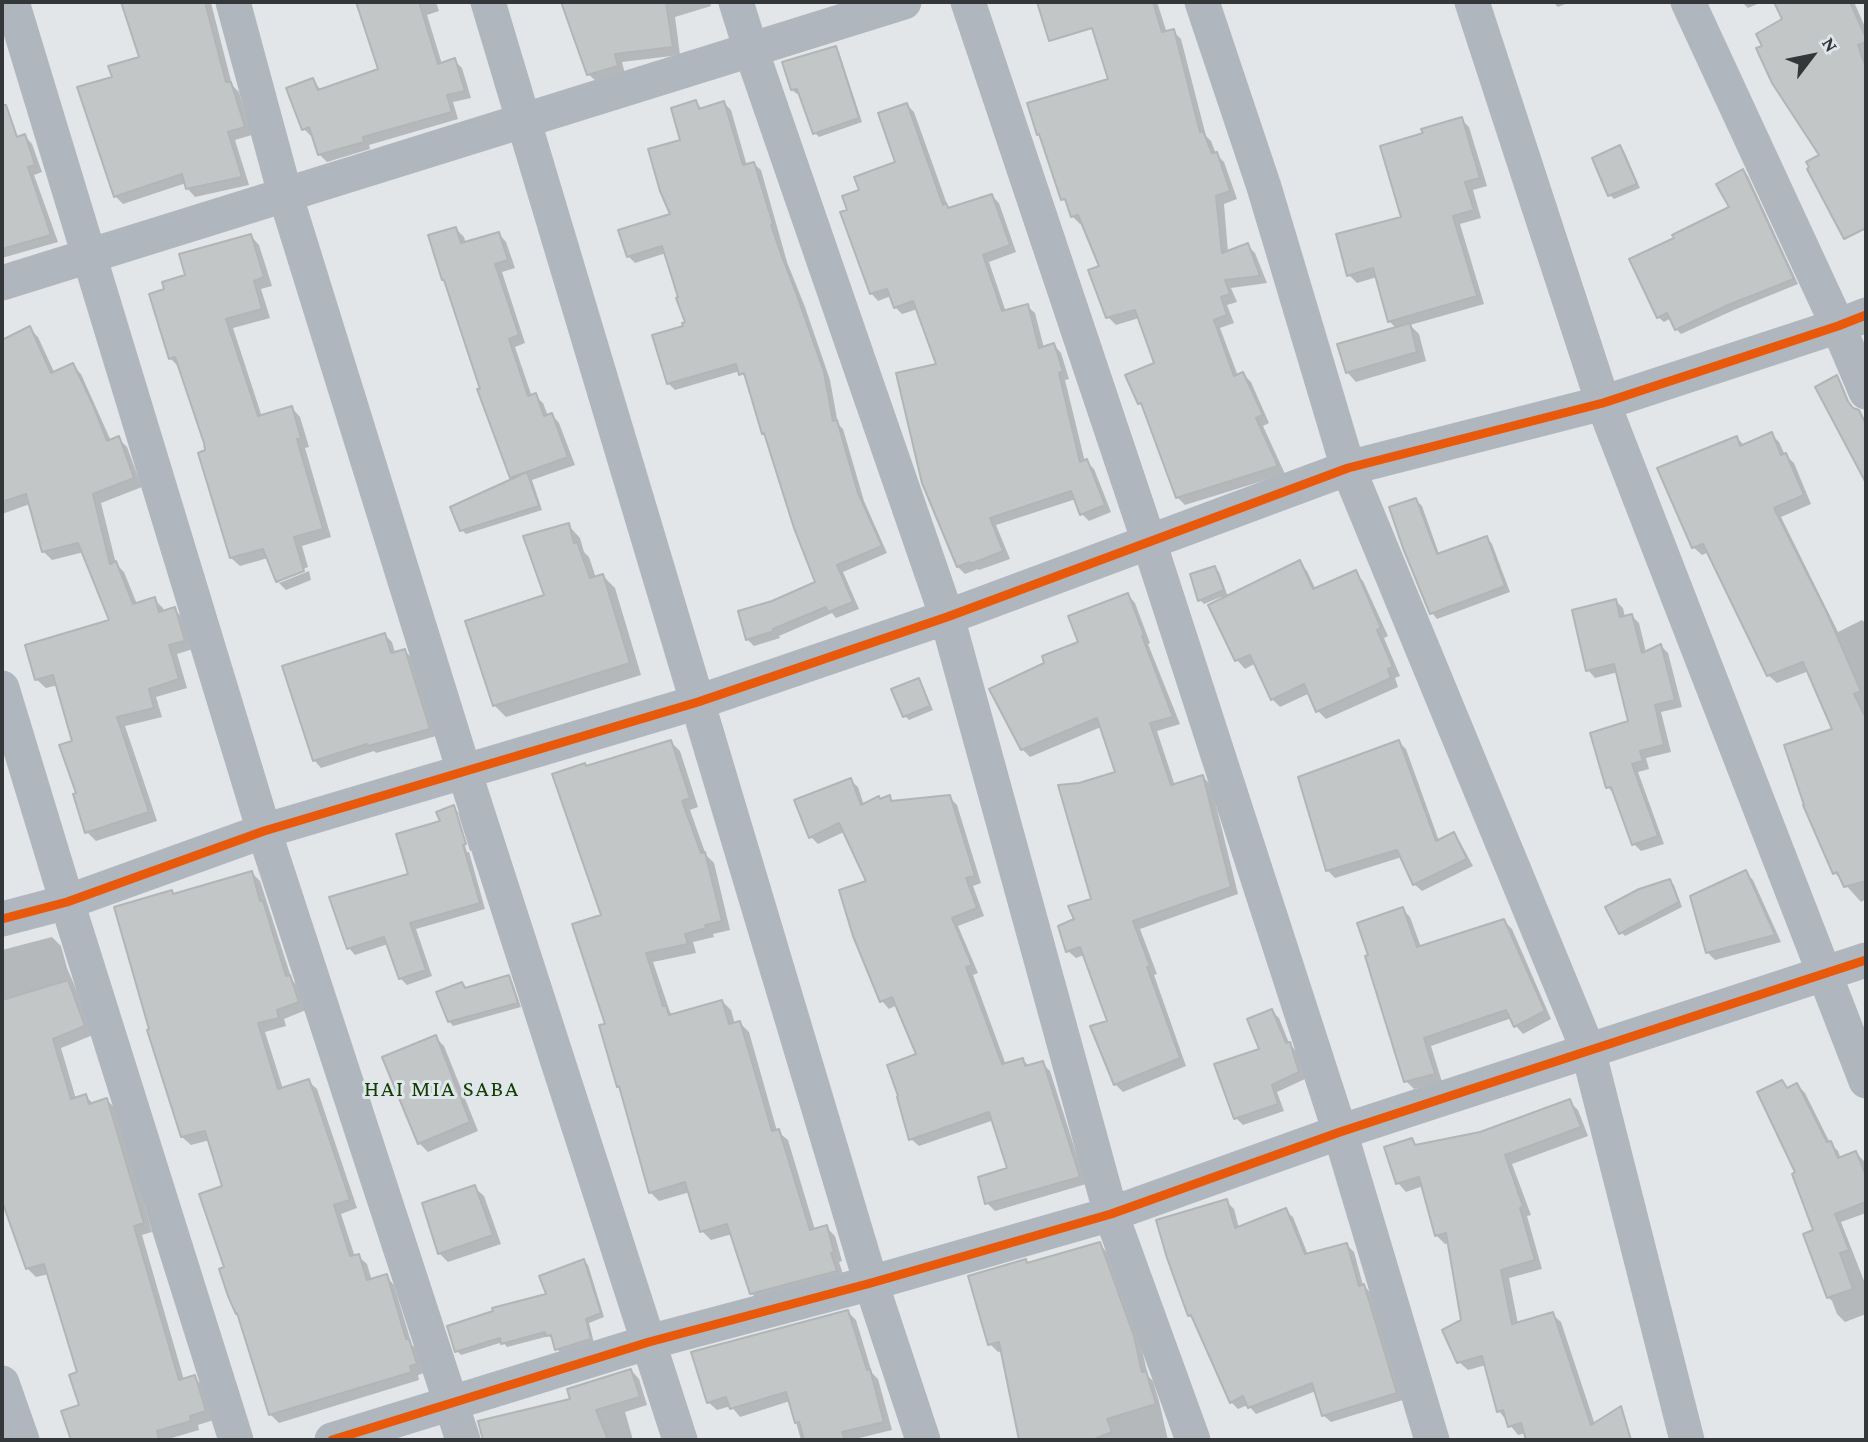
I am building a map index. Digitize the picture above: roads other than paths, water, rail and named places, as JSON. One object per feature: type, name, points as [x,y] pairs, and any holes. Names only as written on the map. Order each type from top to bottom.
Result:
[{"type":"street","points":[[12,2],[264,831],[463,1440]]},
{"type":"street","points":[[233,2],[285,194],[464,771],[680,1440]]},
{"type":"street","points":[[488,2],[871,1283],[923,1440]]},
{"type":"street","points":[[736,2],[947,617],[1111,1213],[1193,1440]]},
{"type":"street","points":[[2,283],[904,2]]},
{"type":"street","points":[[968,2],[1149,542],[1340,1132],[1432,1440]]},
{"type":"street","points":[[1202,2],[1264,187],[1348,468],[1588,1050],[1687,1440]]},
{"type":"street","points":[[1472,2],[1603,403],[1866,1081]]},
{"type":"street","points":[[1688,2],[1852,320],[1866,392]]},
{"type":"street","points":[[2,919],[66,902],[264,831],[698,702],[947,617],[1348,468],[1603,403],[1852,320]]},
{"type":"street","points":[[2,688],[66,902],[236,1440]]},
{"type":"street","points":[[332,1440],[649,1342],[871,1283],[1111,1213],[1340,1132],[1866,960]]},
{"type":"street","points":[[2,1383],[22,1440]]},
{"type":"district","name":"HAI MIA SABA","points":[[442,1089]]}]
